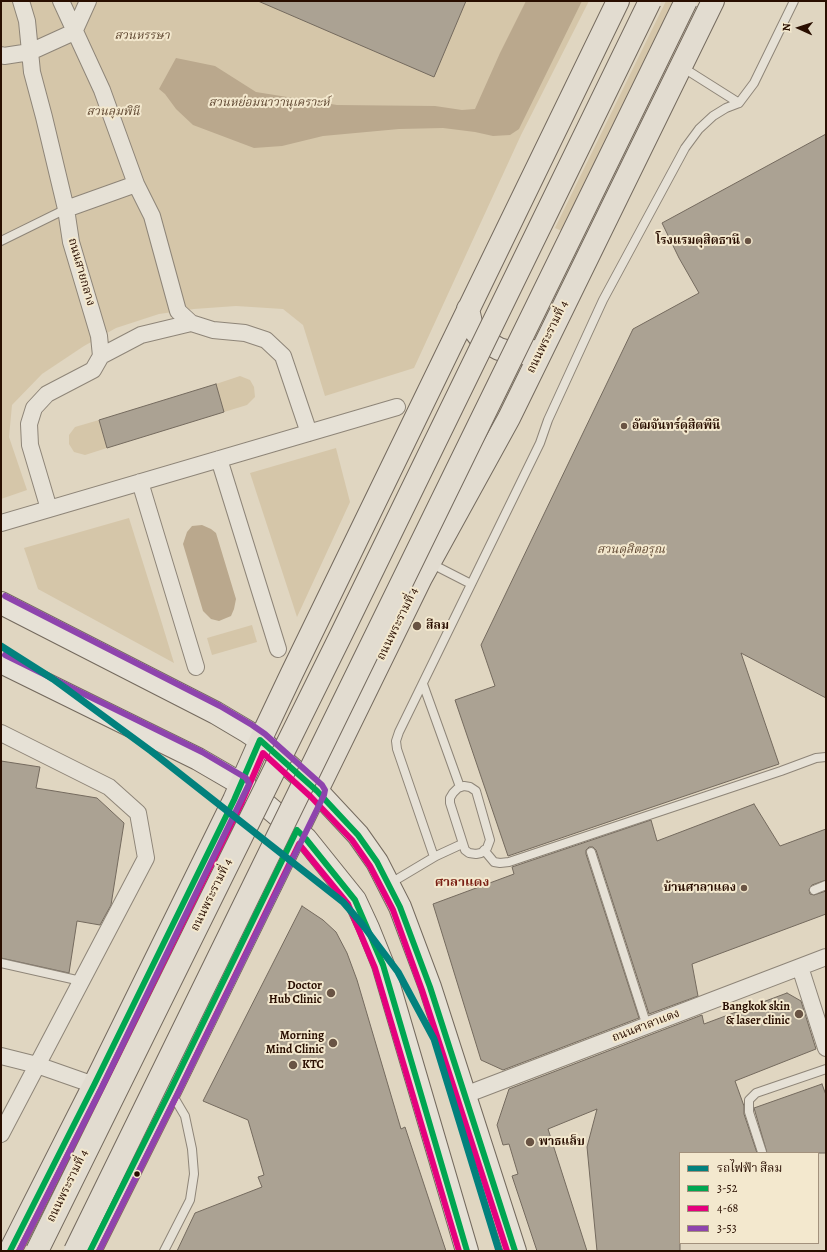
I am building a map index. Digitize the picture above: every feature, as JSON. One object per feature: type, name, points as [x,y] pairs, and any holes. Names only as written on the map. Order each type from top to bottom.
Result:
[{"type":"main road","name":"ถนนพระรามที่ 4","points":[[9,1251],[94,1086],[618,1]]},
{"type":"main road","name":"ถนนพระรามที่ 4","points":[[37,1251],[343,630],[650,1]]},
{"type":"main road","name":"ถนนพระรามที่ 4","points":[[75,1251],[686,1]]},
{"type":"main road","name":"ถนนพระรามที่ 4","points":[[90,1251],[429,563],[508,418],[546,343],[713,1]]},
{"type":"main road","points":[[468,309],[472,327],[481,339],[499,349],[517,354],[532,351],[546,343]]},
{"type":"main road","points":[[1,603],[216,713],[260,740],[317,791],[358,835],[377,862],[400,907],[430,987],[515,1251]]},
{"type":"main road","points":[[2,667],[198,760],[241,784],[306,838],[355,900],[383,965],[467,1251]]},
{"type":"street","name":"ถนนสายกลาง","points":[[21,1],[27,21],[32,72],[66,209],[71,242],[99,336],[101,356]]},
{"type":"street","points":[[61,1],[102,90],[136,184],[152,216],[178,311],[191,323],[213,330],[245,333],[266,340],[283,356],[309,433]]},
{"type":"street","points":[[1,55],[4,56],[30,52],[74,32],[88,1]]},
{"type":"street","points":[[66,209],[136,184]]},
{"type":"street","points":[[49,509],[30,445],[29,424],[34,408],[46,394],[93,370],[101,356],[141,335],[191,323]]},
{"type":"street","points":[[1,523],[397,407]]},
{"type":"street","points":[[219,459],[278,649]]},
{"type":"street","points":[[140,482],[196,667]]},
{"type":"street","points":[[1,733],[109,787],[138,813],[146,858],[1,1134]]},
{"type":"street","name":"ถนนศาลาแดง","points":[[465,1096],[826,957]]},
{"type":"street","points":[[800,967],[826,1048]]},
{"type":"street","points":[[1,1056],[37,1064],[94,1086]]},
{"type":"lane","points":[[436,856],[433,854],[397,749],[396,741],[540,442],[548,420],[603,300],[685,148],[699,129],[712,116],[739,103],[754,83],[794,1]]},
{"type":"lane","points":[[681,66],[739,103]]},
{"type":"lane","points":[[1,241],[66,209]]},
{"type":"lane","points":[[429,563],[471,584]]},
{"type":"lane","points":[[423,684],[460,787]]},
{"type":"lane","points":[[484,850],[494,862],[509,862],[816,758],[826,757]]},
{"type":"lane","points":[[460,787],[470,787],[476,791],[490,840],[487,848],[481,853],[469,853],[465,850],[462,844],[450,803],[450,798],[453,793],[460,787]]},
{"type":"lane","points":[[389,885],[436,856],[462,844]]},
{"type":"lane","points":[[591,852],[647,1026]]},
{"type":"lane","points":[[814,890],[826,885]]},
{"type":"lane","points":[[1,964],[81,981]]},
{"type":"lane","points":[[762,1152],[749,1112],[748,1100],[756,1093],[826,1069]]},
{"type":"lane","points":[[164,1251],[190,1200],[194,1174],[192,1149],[185,1116],[170,1091]]},
{"type":"lane","points":[[1,1247],[9,1251]]},
{"type":"green space","name":"สวนลุมพินี","points":[[1,1],[589,1],[521,135],[414,368],[325,396],[303,325],[283,309],[236,306],[194,309],[159,314],[116,328],[84,346],[42,374],[12,405],[9,437],[27,490],[1,499]]},
{"type":"green space","points":[[666,1],[675,1],[562,231],[555,228]]},
{"type":"green space","points":[[240,376],[250,380],[254,387],[255,397],[247,405],[224,412],[216,384]]},
{"type":"green space","points":[[99,420],[107,448],[85,455],[74,452],[69,444],[69,435],[75,427]]},
{"type":"green space","points":[[336,448],[350,502],[297,617],[250,473]]},
{"type":"green space","points":[[129,518],[174,663],[38,589],[24,548]]},
{"type":"green space","points":[[252,625],[257,642],[212,655],[207,638]]},
{"type":"shaded area","points":[[526,1],[582,1],[519,129],[510,135],[493,136],[443,128],[399,129],[323,136],[282,146],[254,148],[193,125],[176,109],[165,94],[159,89],[176,58],[215,66],[256,92],[337,105],[435,106],[462,110],[475,109],[500,53]]},
{"type":"shaded area","points":[[202,525],[216,533],[236,599],[231,616],[219,621],[211,619],[203,611],[183,544],[187,532],[192,526]]},
{"type":"building","points":[[258,1],[466,1],[434,77]]},
{"type":"building","points":[[826,134],[826,698],[741,653],[779,764],[508,856],[455,700],[495,686],[481,645],[633,329],[699,293],[679,258],[662,223]]},
{"type":"building","points":[[216,384],[224,412],[107,448],[99,420]]},
{"type":"building","points":[[1,761],[40,767],[36,788],[97,798],[124,823],[111,905],[100,925],[77,921],[69,973],[1,958]]},
{"type":"building","points":[[754,804],[780,846],[826,829],[826,880],[812,885],[809,890],[810,894],[814,895],[826,891],[826,914],[692,964],[698,996],[649,1014],[596,850],[593,847],[589,847],[586,850],[586,854],[639,1018],[503,1070],[481,1060],[433,904],[514,874],[512,867],[651,820],[657,841]]},
{"type":"building","points":[[302,906],[323,920],[336,932],[347,953],[357,980],[401,1129],[405,1127],[446,1251],[177,1251],[195,1213],[262,1187],[258,1177],[264,1175],[248,1120],[203,1101]]},
{"type":"building","points":[[787,993],[801,1001],[816,1049],[735,1081],[744,1106],[744,1114],[757,1152],[679,1152],[680,1251],[597,1251],[587,1147],[597,1109],[548,1129],[587,1251],[537,1251],[512,1176],[518,1174],[509,1144],[503,1145],[497,1125],[509,1089],[702,1015],[704,1024]]},
{"type":"building","points":[[822,1084],[826,1095],[826,1153],[767,1152],[754,1108]]},
{"type":"metro line","name":"สีลม","points":[[1,646],[53,679],[151,751],[343,902],[362,924],[398,972],[434,1039],[499,1251]]},
{"type":"transit line","name":"3-53","points":[[5,596],[220,706],[252,725],[265,734],[322,785],[325,790],[324,795],[177,1095],[99,1251]]},
{"type":"transit line","name":"3-53","points":[[5,655],[202,752],[246,778],[249,784],[101,1089],[19,1251]]},
{"type":"transit line","name":"3-52","points":[[10,1251],[94,1085],[234,800],[260,740],[317,791],[358,835],[377,862],[400,907],[430,987],[515,1251]]},
{"type":"transit line","name":"4-68","points":[[19,1251],[101,1089],[241,804],[263,753],[311,797],[352,840],[370,866],[393,910],[422,990],[507,1251]]},
{"type":"transit line","name":"3-52","points":[[90,1251],[297,830],[355,900],[383,965],[467,1251]]},
{"type":"transit line","name":"4-68","points":[[99,1251],[177,1095],[299,844],[348,904],[375,968],[459,1251]]},
{"type":"place","name":"โรงแรมดุสิตธานี","points":[[748,241]]},
{"type":"place","name":"อัฒจันทร์ดุสิตพินี","points":[[624,426]]},
{"type":"place","name":"สีลม","points":[[417,626]]},
{"type":"place","name":"บ้านศาลาแดง","points":[[744,888]]},
{"type":"place","name":"Doctor Hub Clinic","points":[[331,993]]},
{"type":"place","name":"Bangkok skin & laser clinic","points":[[799,1014]]},
{"type":"place","name":"Morning Mind Clinic","points":[[333,1043]]},
{"type":"place","name":"KTC","points":[[293,1065]]},
{"type":"place","name":"พาธแล็บ","points":[[530,1142]]},
{"type":"district","name":"ศาลาแดง","points":[[462,883]]},
{"type":"park label","name":"สวนหรรษา","points":[[142,36]]},
{"type":"park label","name":"สวนหย่อมนาวานุเคราะห์","points":[[269,103]]},
{"type":"park label","name":"สวนดุสิตอรุณ","points":[[631,550]]}]
